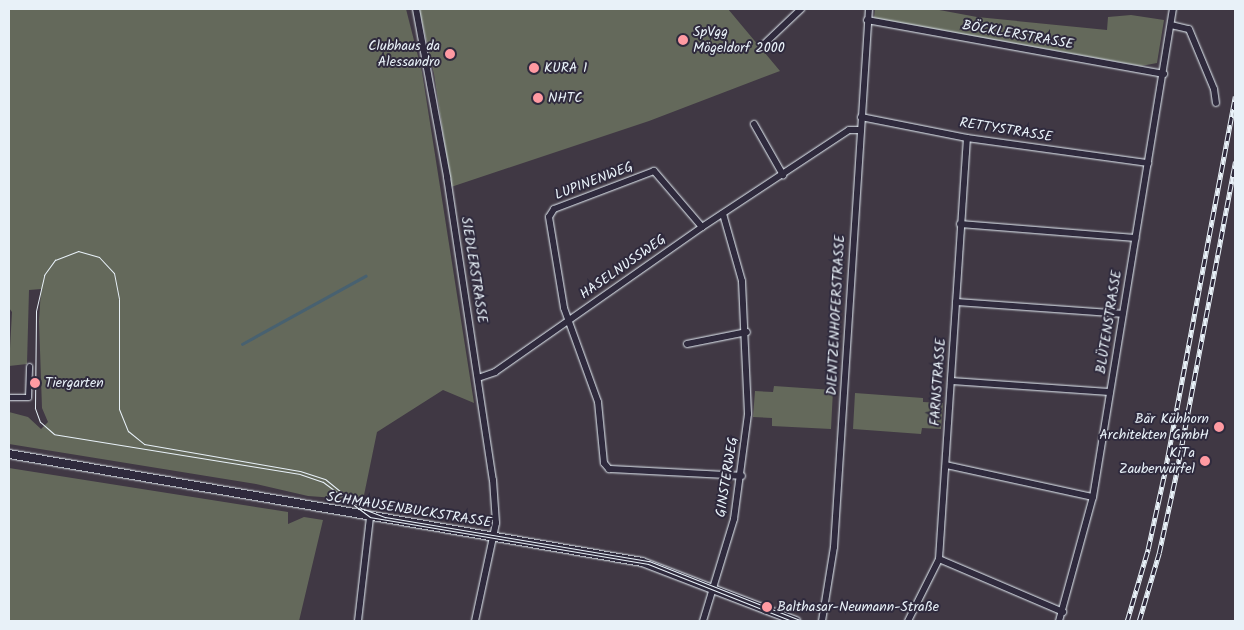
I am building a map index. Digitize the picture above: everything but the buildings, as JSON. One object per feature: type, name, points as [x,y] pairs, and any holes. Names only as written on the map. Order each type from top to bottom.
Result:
[{"type":"street","name":"SIEDLERSTRASSE","points":[[416,9],[448,182],[495,496],[496,523],[475,621]]},
{"type":"street","points":[[762,46],[801,9]]},
{"type":"street","name":"DIENTZENHOFERSTRASSE","points":[[822,621],[834,547],[868,9]]},
{"type":"street","name":"BLÜTENSTRASSE","points":[[1059,621],[1093,497],[1122,314],[1164,74],[1173,9]]},
{"type":"street","name":"BÖCKLERSTRASSE","points":[[867,20],[1164,74]]},
{"type":"street","points":[[1171,25],[1190,29],[1214,89],[1216,103]]},
{"type":"street","name":"RETTYSTRASSE","points":[[861,117],[967,138],[1148,163]]},
{"type":"street","points":[[754,124],[783,175]]},
{"type":"street","name":"HASELNUSSWEG","points":[[478,378],[494,372],[702,227],[849,130],[860,130]]},
{"type":"street","name":"FARNSTRASSE","points":[[908,621],[938,559],[946,465],[967,138]]},
{"type":"street","name":"LUPINENWEG","points":[[568,321],[549,217],[554,209],[654,171],[702,227]]},
{"type":"street","name":"GINSTERWEG","points":[[703,621],[712,587],[732,530],[742,476],[748,414],[747,332],[742,281],[723,214]]},
{"type":"street","points":[[960,224],[1136,238]]},
{"type":"street","points":[[956,302],[1122,314]]},
{"type":"street","points":[[568,321],[591,376],[602,424],[604,463],[609,469],[742,476]]},
{"type":"street","points":[[687,344],[747,332]]},
{"type":"street","points":[[9,397],[28,397],[29,366]]},
{"type":"street","points":[[951,380],[1110,392]]},
{"type":"street","name":"SCHMAUSENBUCKSTRASSE","points":[[9,454],[642,562],[712,587],[796,621]]},
{"type":"street","points":[[946,465],[1093,497]]},
{"type":"street","points":[[358,621],[370,517]]},
{"type":"street","points":[[938,559],[1063,612]]},
{"type":"green space","points":[[9,9],[406,9],[422,72],[474,403],[443,390],[377,432],[363,500],[308,496],[256,484],[9,444],[9,412],[28,417],[41,429],[48,422],[42,408],[39,321],[41,289],[29,290],[27,364],[9,366],[12,312],[9,308]]},
{"type":"green space","name":"NHTC","points":[[419,9],[728,9],[780,71],[649,121],[451,187],[434,74]]},
{"type":"green space","points":[[875,9],[934,9],[977,17],[1107,30],[1108,17],[1131,15],[1164,20],[1157,63],[1141,66],[874,18]]},
{"type":"green space","points":[[774,386],[833,390],[831,429],[772,426],[772,418],[753,417],[755,391],[773,392]]},
{"type":"green space","points":[[855,393],[923,398],[923,402],[943,403],[941,429],[922,428],[921,434],[853,429]]},
{"type":"green space","points":[[9,468],[288,512],[288,524],[304,517],[323,520],[299,621],[9,621]]},
{"type":"waterway","points":[[242,344],[365,276]]},
{"type":"tram line","points":[[792,621],[648,564],[370,517],[323,482],[300,474],[54,434],[40,422],[35,408],[36,311],[44,275],[55,260],[78,251],[99,257],[114,273],[119,299],[119,409],[128,431],[144,444],[300,471],[325,479],[361,508],[385,517],[649,561],[802,621]]},
{"type":"railway","points":[[1127,621],[1148,549],[1165,471],[1235,96]]},
{"type":"railway","points":[[1139,621],[1159,553],[1176,475],[1235,162]]},
{"type":"place","name":"SpVgg Mögeldorf 2000","points":[[683,40]]},
{"type":"place","name":"Clubhaus da Alessandro","points":[[450,54]]},
{"type":"place","name":"KURA 1","points":[[534,68]]},
{"type":"place","name":"NHTC","points":[[538,98]]},
{"type":"place","name":"Tiergarten","points":[[35,383]]},
{"type":"place","name":"Bär Kühhorn Architekten GmbH","points":[[1219,427]]},
{"type":"place","name":"KiTa Zauberwürfel","points":[[1205,461]]},
{"type":"place","name":"Balthasar-Neumann-Straße","points":[[767,607]]}]
